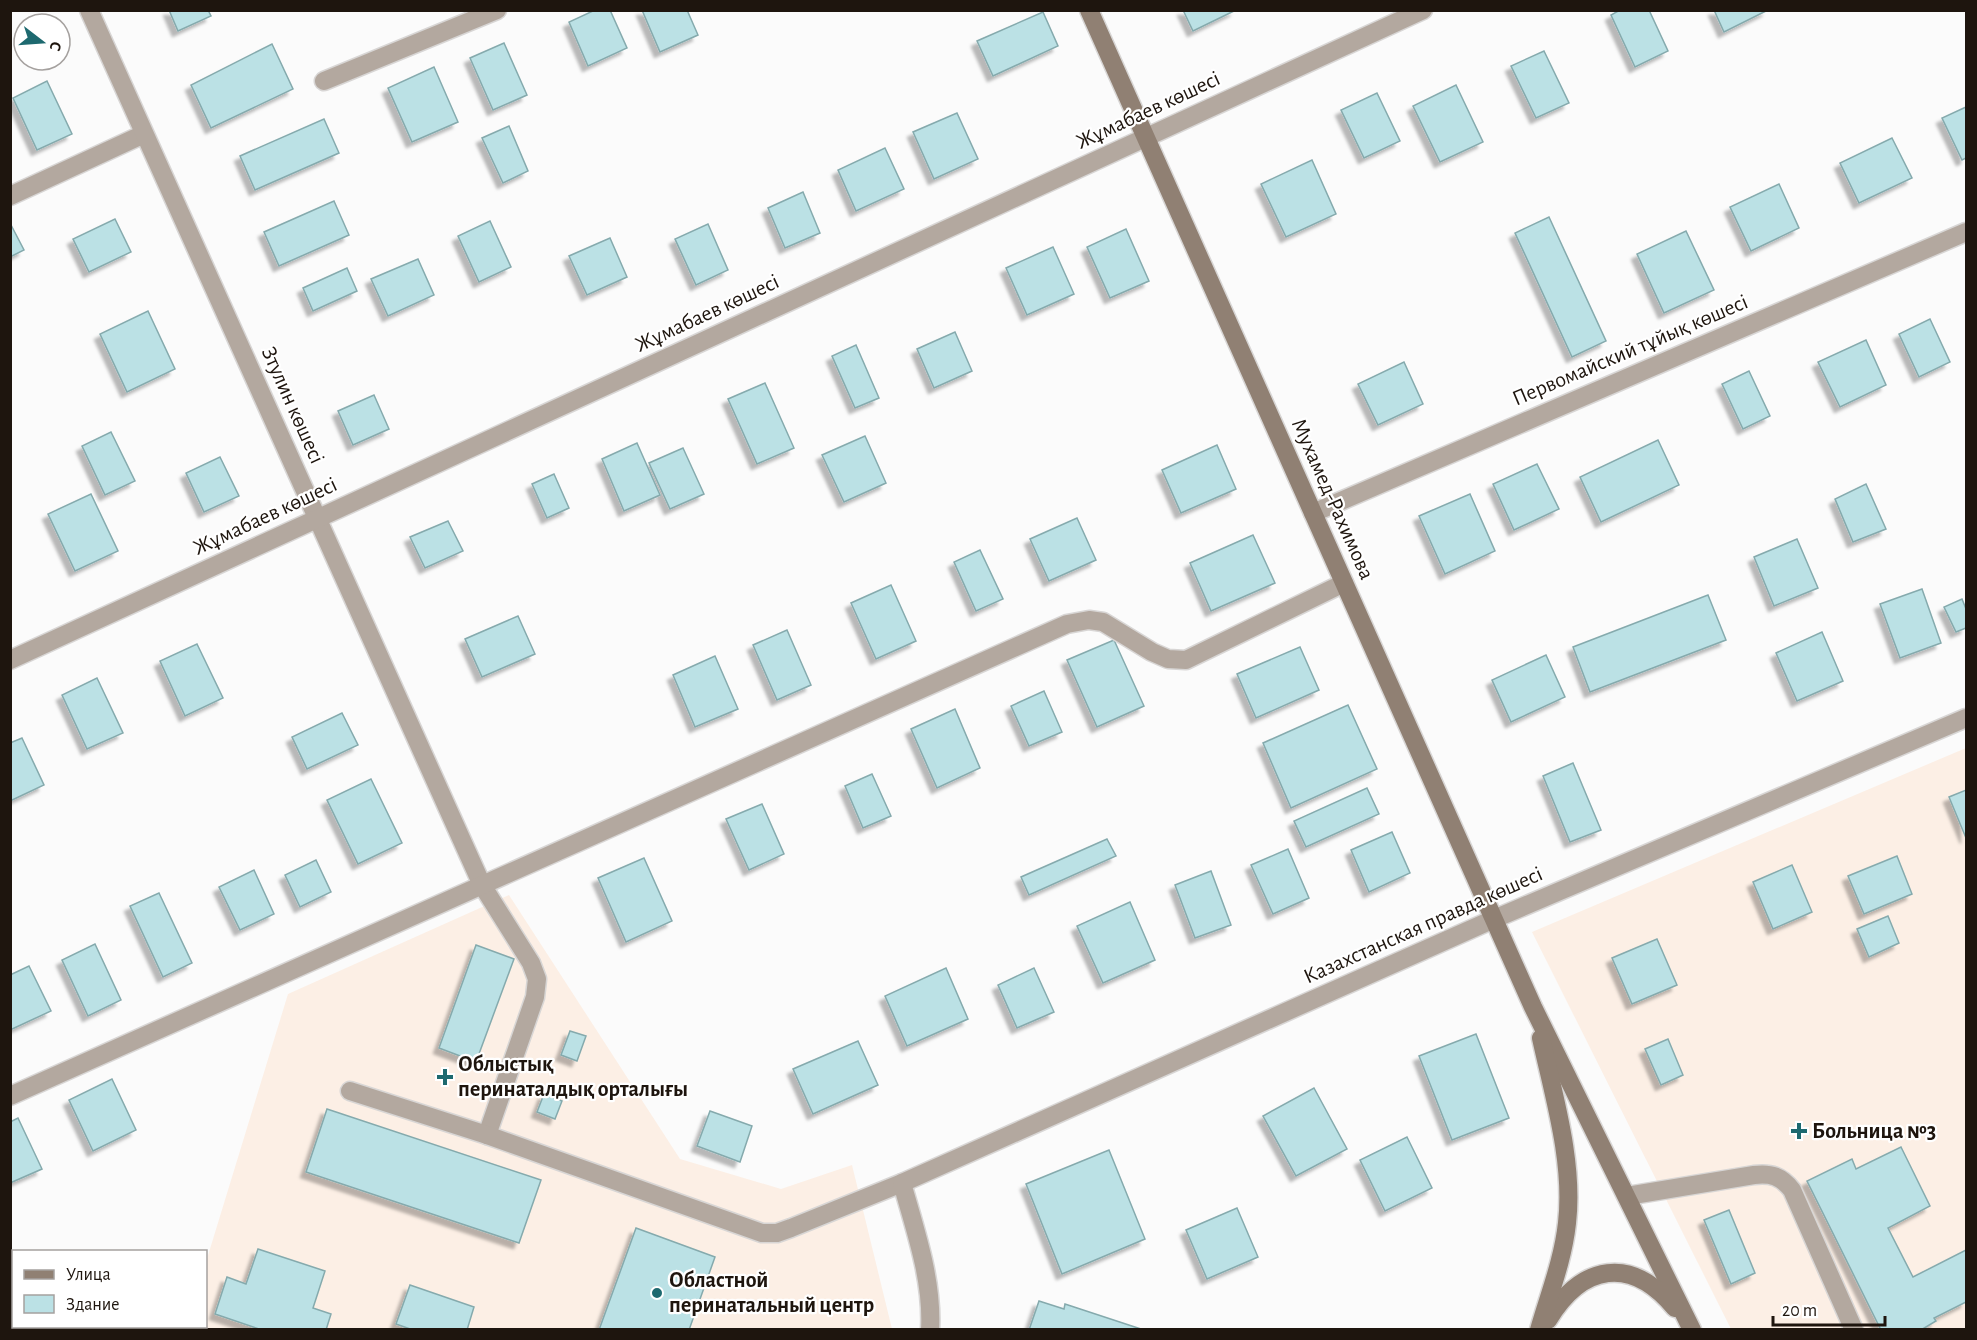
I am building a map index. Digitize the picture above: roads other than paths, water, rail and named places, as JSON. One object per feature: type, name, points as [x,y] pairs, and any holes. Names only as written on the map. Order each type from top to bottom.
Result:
[{"type":"street","name":"Зтулин көшесі","points":[[89,10],[482,885],[531,963],[537,979],[535,997],[487,1135]]},
{"type":"street","points":[[324,81],[497,10]]},
{"type":"street","name":"Мухамед-Рахимова","points":[[1089,10],[1533,1007]]},
{"type":"street","name":"Жұмабаев көшесі","points":[[10,660],[1423,10]]},
{"type":"street","points":[[10,196],[144,134]]},
{"type":"street","name":"Первомайский тұйық көшесі","points":[[1313,513],[1966,232]]},
{"type":"street","points":[[10,1096],[1067,624],[1089,620],[1103,622],[1152,652],[1168,659],[1186,660],[1344,583]]},
{"type":"street","name":"Казахстанская правда көшесі","points":[[350,1091],[487,1135],[762,1233],[777,1233],[902,1183],[1494,919],[1966,718]]},
{"type":"street","points":[[1533,1007],[1691,1329]]},
{"type":"street","points":[[1533,1007],[1561,1133],[1569,1200],[1562,1255],[1540,1329]]},
{"type":"street","points":[[1627,1196],[1754,1175],[1770,1174],[1779,1177],[1792,1190],[1854,1329]]},
{"type":"street","points":[[902,1183],[923,1262],[931,1311],[930,1329]]},
{"type":"street","points":[[1540,1329],[1558,1303],[1572,1288],[1595,1276],[1622,1273],[1638,1277],[1664,1294],[1691,1329]]},
{"type":"place","name":"Облыстық перинаталдық орталығы","points":[[445,1077]]},
{"type":"place","name":"Больница №3","points":[[1799,1131]]},
{"type":"place","name":"Областной перинатальный центр","points":[[657,1293]]}]
